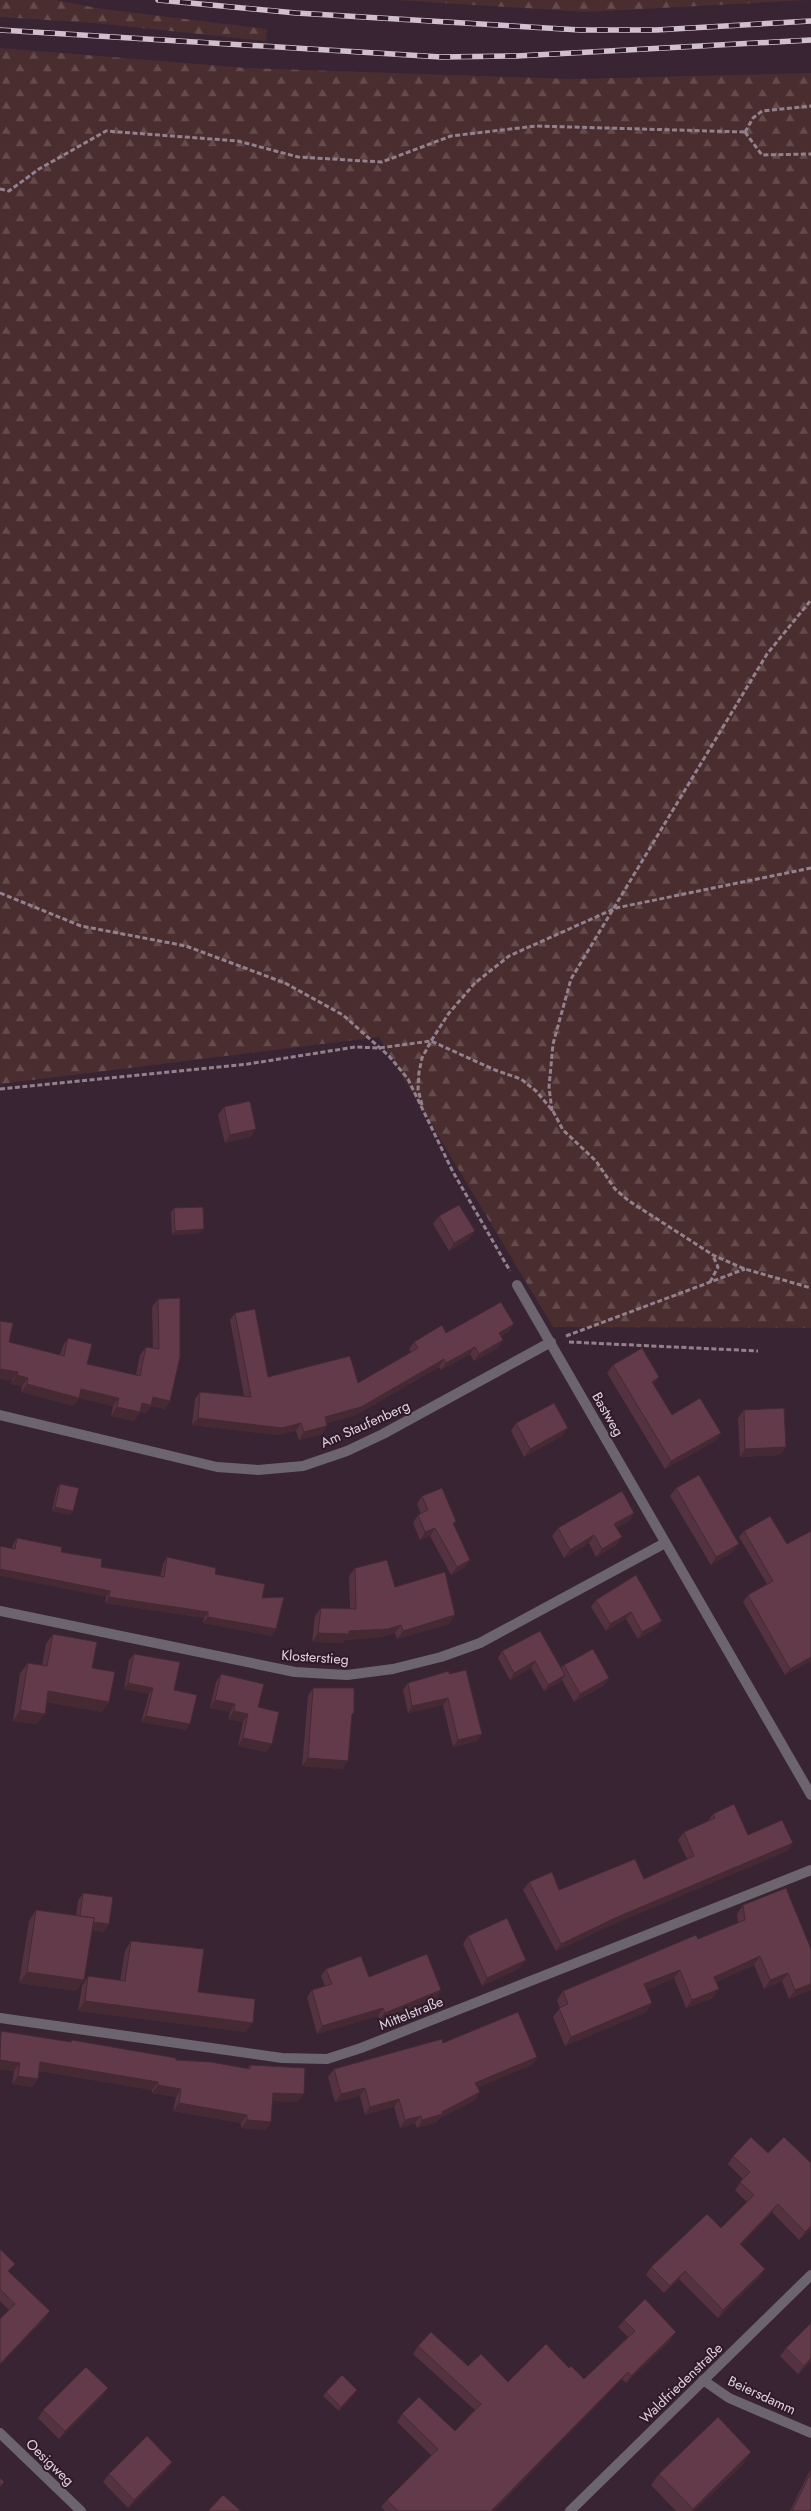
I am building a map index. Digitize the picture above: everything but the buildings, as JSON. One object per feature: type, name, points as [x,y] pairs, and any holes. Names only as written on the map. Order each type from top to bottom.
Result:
[{"type":"street","name":"Bastweg","points":[[517,1284],[811,1795]]},
{"type":"street","name":"Am Staufenberg","points":[[0,1415],[217,1467],[258,1470],[303,1466],[347,1451],[383,1434],[551,1342]]},
{"type":"street","name":"Klosterstieg","points":[[0,1611],[295,1672],[347,1675],[393,1669],[441,1657],[480,1643],[665,1543]]},
{"type":"street","name":"Mittelstraße","points":[[0,2018],[273,2057],[327,2059],[371,2044],[811,1870]]},
{"type":"street","name":"Waldfriedenstraße","points":[[570,2511],[811,2275]]},
{"type":"street","name":"Beiersdamm","points":[[703,2380],[729,2398],[811,2433]]},
{"type":"street","name":"Oesigweg","points":[[0,2433],[81,2511]]},
{"type":"path","points":[[745,132],[753,118],[762,111],[811,106]]},
{"type":"path","points":[[0,189],[9,191],[39,169],[106,131],[238,142],[298,157],[382,162],[451,136],[536,126],[745,132]]},
{"type":"path","points":[[745,132],[762,155],[811,154]]},
{"type":"path","points":[[552,1111],[549,1087],[552,1044],[571,979],[616,908],[767,654],[811,600]]},
{"type":"path","points":[[423,1111],[418,1089],[419,1072],[422,1058],[431,1040],[449,1013],[475,983],[509,956],[616,908],[811,868]]},
{"type":"path","points":[[0,893],[81,926],[186,946],[285,983],[343,1015],[380,1048],[408,1080],[453,1172],[517,1284]]},
{"type":"path","points":[[0,1089],[248,1064],[355,1047],[380,1048],[431,1040],[495,1070],[521,1079],[536,1091],[552,1111],[563,1130],[596,1161],[615,1189],[629,1201],[713,1255],[746,1269],[811,1288]]},
{"type":"path","points":[[710,1282],[718,1267],[713,1255]]},
{"type":"path","points":[[551,1342],[746,1269]]},
{"type":"path","points":[[551,1342],[699,1346],[758,1351]]},
{"type":"green space","points":[[0,0],[56,0],[96,8],[267,29],[266,41],[94,23],[0,17]]},
{"type":"green space","points":[[396,0],[808,0],[586,12]]},
{"type":"green space","points":[[0,48],[247,68],[572,79],[811,73],[811,1328],[553,1327],[379,1037],[0,1084]]},
{"type":"railway","points":[[158,0],[296,13],[580,30],[656,30],[811,21]]},
{"type":"railway","points":[[0,30],[441,57],[517,56],[811,40]]}]
